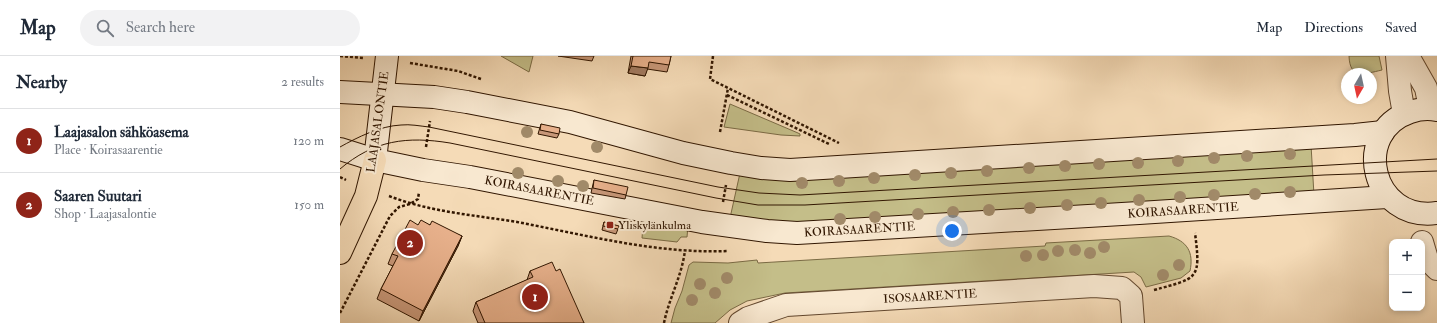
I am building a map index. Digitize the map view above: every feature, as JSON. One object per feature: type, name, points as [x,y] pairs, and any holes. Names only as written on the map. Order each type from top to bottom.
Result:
[{"type":"main road","name":"LAAJASALONTIE","points":[[340,253],[366,196],[376,160],[387,56]]},
{"type":"main road","points":[[1397,56],[1400,91],[1404,114]]},
{"type":"main road","points":[[1408,56],[1426,88],[1434,109],[1417,109],[1392,121],[1383,132],[1376,146],[1376,173],[1387,197],[1404,209],[1423,214],[1437,213]]},
{"type":"main road","points":[[340,92],[383,96],[434,98],[467,102],[570,122],[683,153],[762,168],[790,170],[1355,135],[1383,132]]},
{"type":"main road","name":"KOIRASAARENTIE","points":[[340,149],[376,160],[423,170],[470,177],[718,224],[766,231],[797,233],[1387,197]]},
{"type":"main road","points":[[1415,212],[1421,239]]},
{"type":"main road","points":[[1425,252],[1427,259],[1437,269]]},
{"type":"main road","name":"ISOSAARENTIE","points":[[740,323],[748,318],[786,305],[1094,286],[1122,288],[1131,296],[1133,323]]},
{"type":"path","points":[[713,56],[710,79],[842,145]]},
{"type":"path","points":[[340,313],[390,216],[399,207],[410,204],[418,198],[438,67]]},
{"type":"path","points":[[720,132],[728,88]]},
{"type":"path","points":[[727,95],[830,144]]},
{"type":"path","points":[[410,204],[632,243],[685,250],[713,251],[731,163]]},
{"type":"path","points":[[1148,292],[1186,282],[1195,274],[1198,259],[1194,227]]},
{"type":"path","points":[[664,323],[666,313],[679,278],[685,250]]},
{"type":"shaded area","points":[[501,56],[533,56],[529,72]]},
{"type":"shaded area","points":[[1349,56],[1379,56],[1382,70],[1377,71],[1377,68],[1352,68]]},
{"type":"shaded area","points":[[730,104],[798,133],[800,136],[781,135],[724,127]]},
{"type":"shaded area","points":[[1311,145],[1314,195],[813,225],[730,218],[740,173]]},
{"type":"shaded area","points":[[643,226],[688,226],[687,237],[681,237],[677,242],[642,238]]},
{"type":"shaded area","points":[[1169,236],[1185,244],[1188,248],[1191,258],[1190,271],[1181,278],[1146,287],[1141,277],[1134,272],[785,293],[747,301],[730,310],[715,323],[671,323],[689,265],[693,262],[728,263],[757,260],[758,263],[1045,246],[1046,243]]},
{"type":"building","points":[[633,56],[671,56],[669,65],[649,62],[648,68],[631,66]]},
{"type":"building","points":[[541,124],[560,128],[559,134],[540,130]]},
{"type":"building","points":[[594,180],[628,187],[626,195],[593,188]]},
{"type":"building","points":[[410,220],[418,225],[421,220],[430,225],[432,221],[462,236],[423,311],[381,289],[398,256],[392,254]]},
{"type":"building","points":[[604,222],[619,226],[618,229],[603,226]]},
{"type":"building","points":[[552,262],[556,271],[560,269],[584,323],[485,323],[476,302],[533,277],[530,271]]},
{"type":"tram line","points":[[340,147],[385,127],[415,125],[718,187],[759,193],[800,195],[1437,159]]},
{"type":"tram line","points":[[340,169],[353,159],[378,146],[392,142],[419,140],[434,141],[450,143],[716,198],[758,205],[805,205],[1324,175],[1437,171]]},
{"type":"place","name":"Yliskylänkulma","points":[[610,225]]},
{"type":"place","name":"Saaren Suutari","points":[[410,243]]},
{"type":"place","name":"Laajasalon sähköasema","points":[[535,297]]}]
